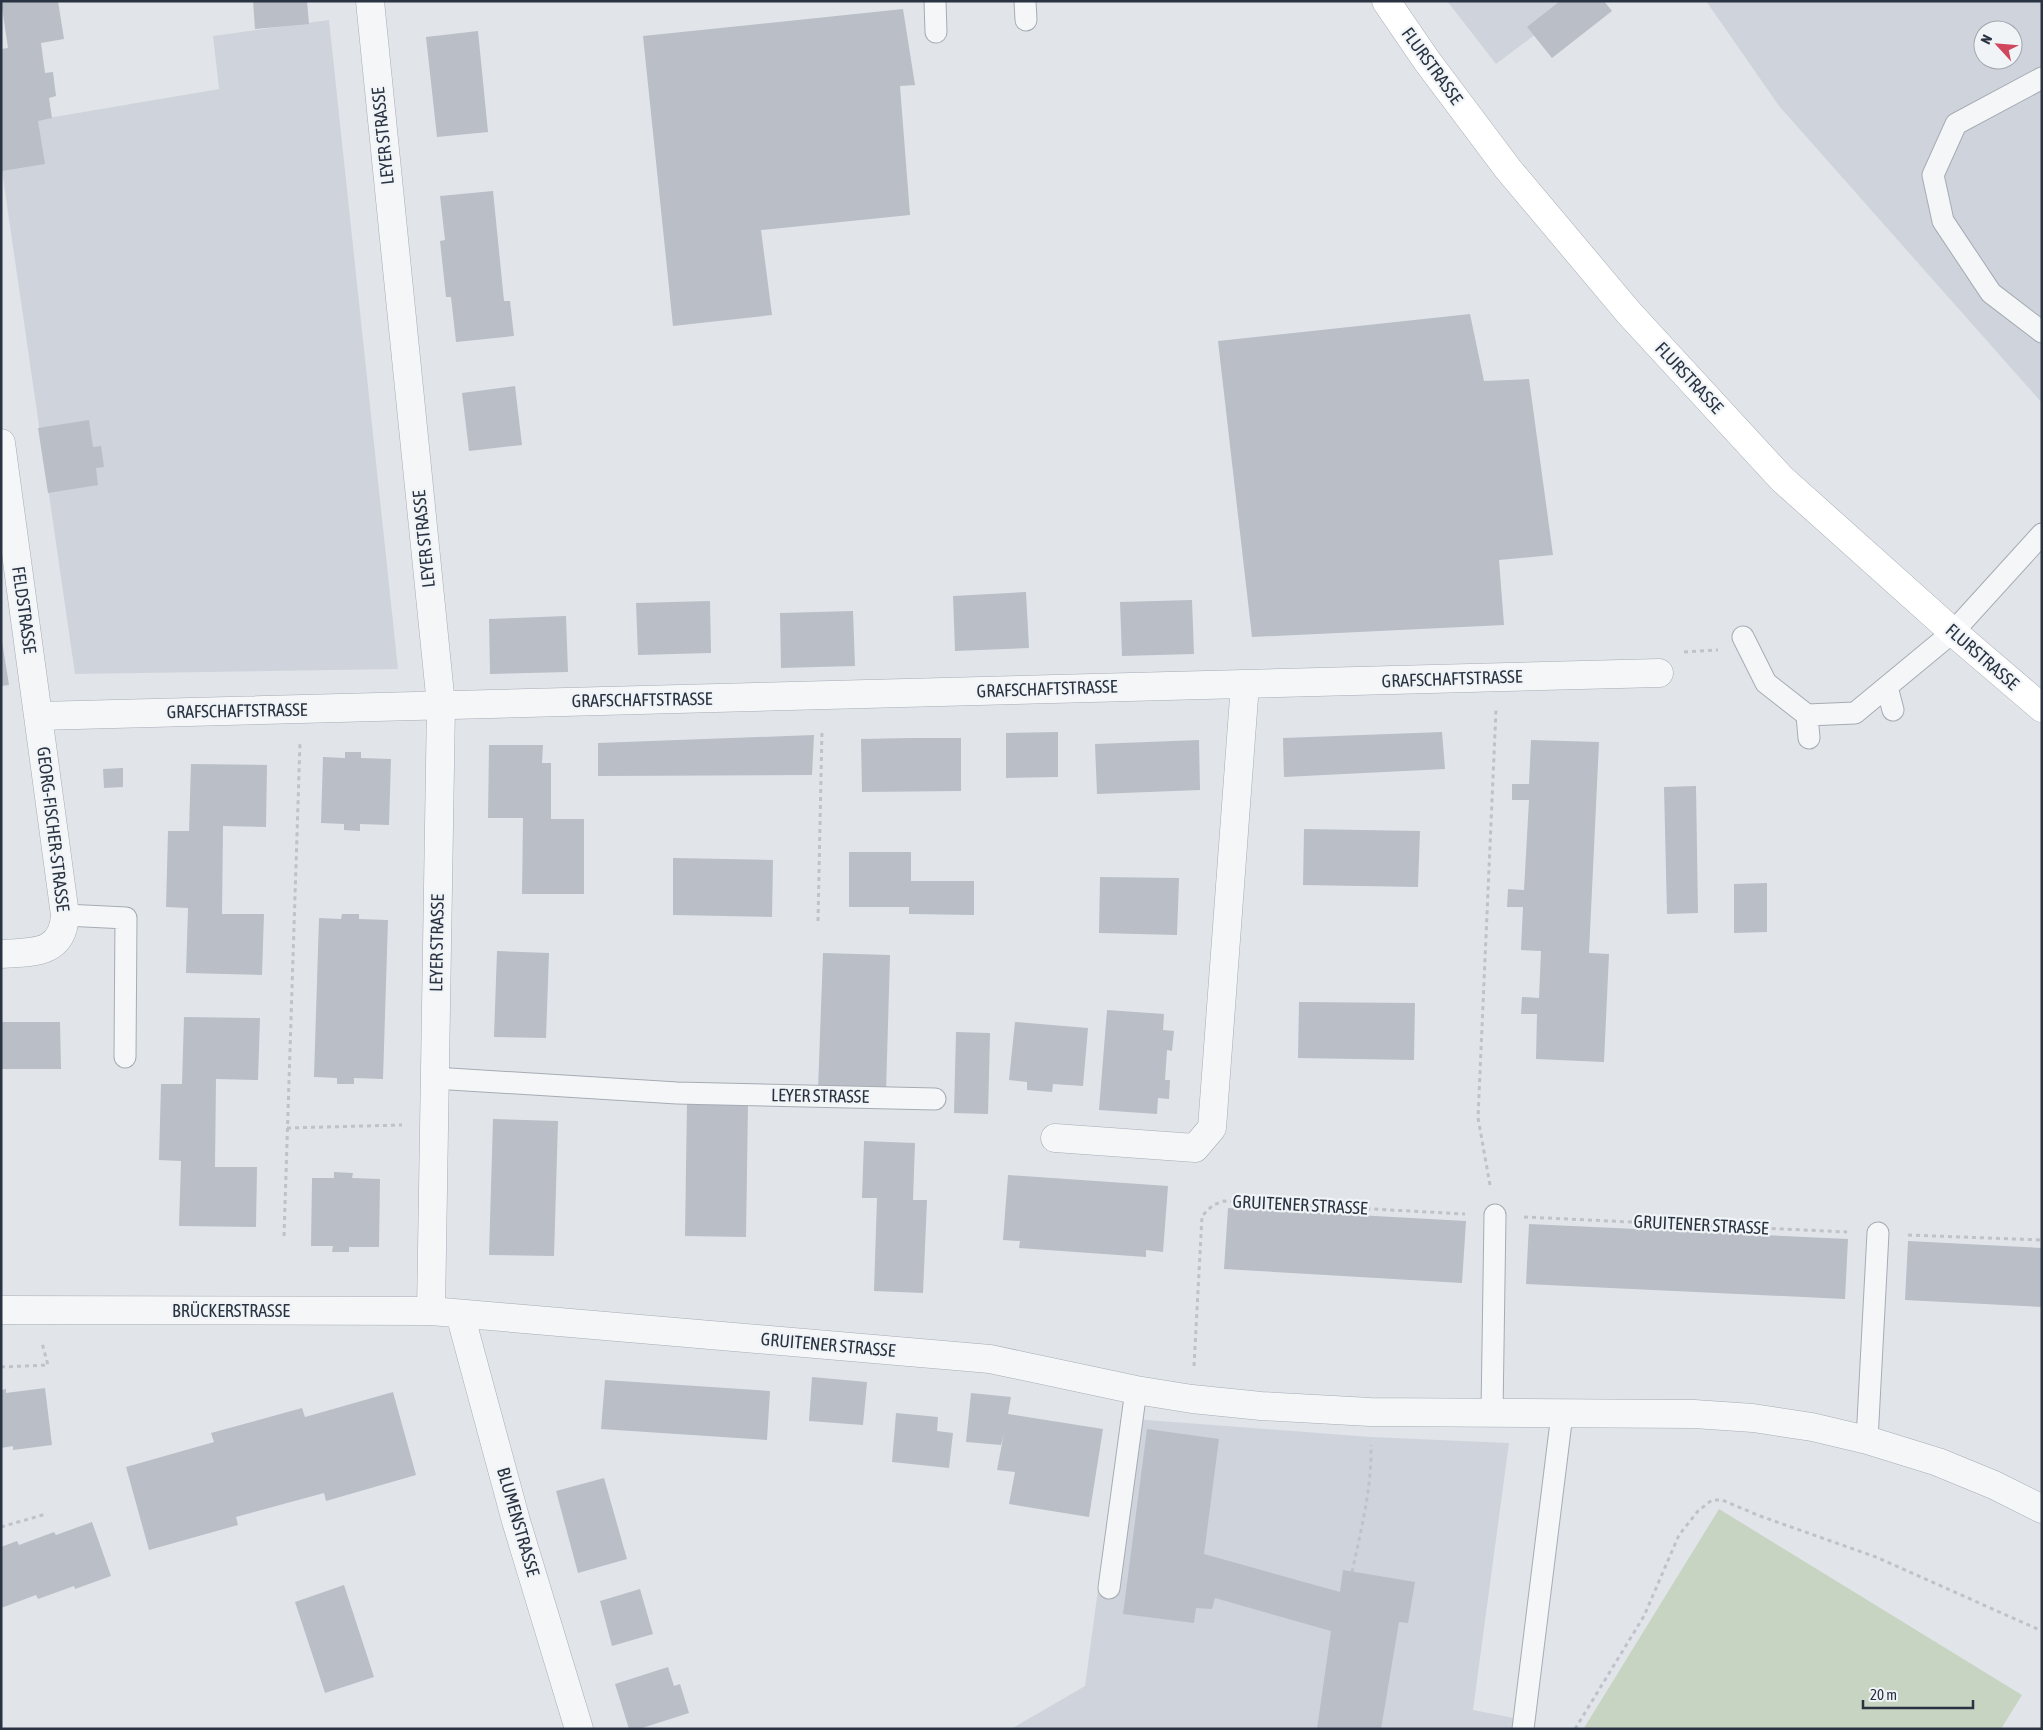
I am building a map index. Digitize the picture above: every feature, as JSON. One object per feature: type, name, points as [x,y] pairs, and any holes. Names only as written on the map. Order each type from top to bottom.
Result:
[{"type":"main road","name":"FLURSTRASSE","points":[[1386,1],[1427,61],[1508,169],[1629,313],[1782,479],[1953,632],[2042,708]]},
{"type":"street","name":"LEYER STRASSE","points":[[370,1],[441,705],[431,1312]]},
{"type":"street","name":"FELDSTRASSE","points":[[1,443],[39,716]]},
{"type":"street","name":"GRAFSCHAFTSTRASSE","points":[[39,716],[1659,673]]},
{"type":"street","points":[[1055,1138],[1195,1148],[1212,1128],[1245,684]]},
{"type":"street","name":"GEORG-FISCHER-STRASSE","points":[[1,954],[35,951],[51,946],[62,933],[65,915],[39,716]]},
{"type":"street","name":"BRÜCKERSTRASSE","points":[[1,1310],[431,1312],[460,1314]]},
{"type":"street","name":"GRUITENER STRASSE","points":[[460,1314],[990,1359],[1136,1390],[1192,1399],[1261,1406],[1370,1412],[1694,1414],[1753,1418],[1812,1427],[1867,1440],[1938,1462],[1994,1485],[2042,1509]]},
{"type":"street","name":"BLUMENSTRASSE","points":[[460,1314],[516,1521],[579,1729]]},
{"type":"lane","points":[[935,1],[936,32]]},
{"type":"lane","points":[[2042,78],[1956,124],[1933,175],[1943,221],[1991,293],[2042,332]]},
{"type":"lane","points":[[1743,637],[1766,683],[1807,715],[1855,713],[1953,632],[2042,534]]},
{"type":"lane","points":[[1887,687],[1893,710]]},
{"type":"lane","points":[[1807,715],[1809,738]]},
{"type":"lane","points":[[65,915],[126,918],[125,1058]]},
{"type":"lane","name":"LEYER STRASSE","points":[[434,1078],[677,1093],[935,1099]]},
{"type":"lane","points":[[1492,1414],[1495,1215]]},
{"type":"lane","points":[[1867,1440],[1878,1233]]},
{"type":"lane","points":[[1109,1588],[1136,1390]]},
{"type":"lane","points":[[1523,1729],[1562,1414]]},
{"type":"path","points":[[1495,1215],[1478,1118],[1498,677]]},
{"type":"path","points":[[818,921],[822,695]]},
{"type":"path","points":[[284,1236],[301,710]]},
{"type":"path","points":[[288,1128],[434,1125]]},
{"type":"path","name":"GRUITENER STRASSE","points":[[1192,1399],[1202,1216],[1213,1205],[1224,1201],[2042,1240]]},
{"type":"path","points":[[1,1367],[48,1365]]},
{"type":"path","points":[[1352,1572],[1371,1470],[1370,1412]]},
{"type":"path","points":[[1575,1729],[1644,1616],[1679,1535],[1698,1511],[1712,1500],[1722,1500],[1876,1558],[2042,1631]]},
{"type":"path","points":[[1,1527],[46,1514]]},
{"type":"shaded area","points":[[1447,1],[1580,1],[1496,64]]},
{"type":"shaded area","points":[[1706,1],[2042,1],[2042,403],[1779,106]]},
{"type":"shaded area","points":[[329,20],[398,669],[75,674],[1,164],[1,126],[219,89],[213,36]]},
{"type":"shaded area","points":[[1121,1418],[1371,1437],[1509,1443],[1473,1710],[1524,1720],[1520,1729],[1011,1729],[1085,1686]]},
{"type":"green space","points":[[1719,1509],[2022,1695],[2001,1729],[1584,1728]]},
{"type":"building","points":[[1,1],[58,1],[64,39],[41,43],[45,73],[53,72],[56,96],[49,98],[52,118],[38,121],[45,164],[2,171],[1,49],[8,48]]},
{"type":"building","points":[[253,1],[307,1],[309,24],[255,29]]},
{"type":"building","points":[[1560,1],[1604,1],[1612,11],[1552,58],[1527,27]]},
{"type":"building","points":[[903,9],[915,85],[900,86],[910,215],[761,230],[772,315],[673,326],[643,36]]},
{"type":"building","points":[[478,31],[488,132],[437,137],[426,37]]},
{"type":"building","points":[[493,191],[504,301],[510,301],[514,336],[456,342],[451,297],[446,297],[440,241],[445,240],[440,196]]},
{"type":"building","points":[[1470,314],[1484,381],[1529,379],[1553,555],[1499,560],[1504,625],[1252,637],[1218,341]]},
{"type":"building","points":[[515,386],[522,445],[469,451],[462,393]]},
{"type":"building","points":[[89,420],[93,447],[101,446],[104,467],[96,468],[98,485],[48,493],[38,428]]},
{"type":"building","points":[[1026,592],[1029,648],[955,651],[953,596]]},
{"type":"building","points":[[1192,600],[1194,654],[1122,656],[1120,602]]},
{"type":"building","points":[[710,601],[711,653],[638,655],[636,603]]},
{"type":"building","points":[[853,611],[855,666],[781,668],[780,613]]},
{"type":"building","points":[[566,616],[568,672],[490,674],[489,619]]},
{"type":"building","points":[[1,635],[9,685],[1,686]]},
{"type":"building","points":[[1058,732],[1058,777],[1006,778],[1006,733]]},
{"type":"building","points":[[1442,732],[1445,769],[1284,777],[1283,738]]},
{"type":"building","points":[[814,735],[812,775],[598,776],[598,743]]},
{"type":"building","points":[[961,738],[961,791],[862,792],[861,739]]},
{"type":"building","points":[[1199,740],[1200,790],[1097,794],[1095,744]]},
{"type":"building","points":[[1531,740],[1599,742],[1589,953],[1609,954],[1604,1062],[1536,1059],[1537,1014],[1521,1014],[1522,997],[1539,998],[1541,951],[1521,950],[1523,907],[1507,907],[1508,889],[1524,890],[1529,800],[1512,800],[1512,784],[1529,784]]},
{"type":"building","points":[[489,745],[543,745],[542,763],[551,763],[551,819],[584,819],[584,894],[522,894],[523,818],[488,818]]},
{"type":"building","points":[[345,752],[361,752],[361,758],[391,759],[389,825],[360,824],[360,831],[344,830],[344,824],[321,823],[323,757],[345,758]]},
{"type":"building","points":[[191,764],[267,765],[266,827],[223,826],[222,914],[264,914],[262,975],[186,973],[188,908],[166,907],[168,831],[189,831]]},
{"type":"building","points":[[123,768],[123,787],[104,788],[103,769]]},
{"type":"building","points":[[1696,786],[1698,913],[1667,914],[1664,787]]},
{"type":"building","points":[[1304,829],[1420,831],[1418,887],[1303,885]]},
{"type":"building","points":[[849,852],[911,852],[911,881],[974,881],[974,915],[909,914],[909,907],[849,907]]},
{"type":"building","points":[[673,858],[773,860],[772,917],[673,915]]},
{"type":"building","points":[[1100,877],[1179,878],[1177,935],[1099,933]]},
{"type":"building","points":[[1767,883],[1767,932],[1734,933],[1734,884]]},
{"type":"building","points":[[342,914],[359,914],[359,919],[388,920],[383,1079],[354,1078],[354,1084],[337,1084],[337,1078],[314,1077],[319,918],[341,919]]},
{"type":"building","points":[[497,951],[549,953],[546,1038],[494,1037]]},
{"type":"building","points":[[823,953],[890,955],[886,1093],[818,1090]]},
{"type":"building","points":[[1299,1002],[1415,1003],[1414,1060],[1298,1058]]},
{"type":"building","points":[[1107,1010],[1164,1014],[1163,1030],[1174,1031],[1172,1051],[1167,1050],[1165,1080],[1170,1080],[1169,1099],[1158,1098],[1157,1114],[1099,1110]]},
{"type":"building","points":[[184,1017],[260,1018],[258,1080],[216,1079],[215,1167],[257,1167],[256,1227],[179,1226],[181,1161],[159,1160],[161,1084],[182,1084]]},
{"type":"building","points":[[1,1022],[60,1022],[61,1069],[1,1069]]},
{"type":"building","points":[[1015,1022],[1088,1028],[1083,1086],[1053,1084],[1052,1092],[1027,1090],[1027,1082],[1009,1080]]},
{"type":"building","points":[[956,1032],[990,1033],[988,1114],[954,1113]]},
{"type":"building","points":[[687,1101],[748,1102],[746,1237],[685,1236]]},
{"type":"building","points":[[493,1119],[558,1121],[554,1256],[489,1255]]},
{"type":"building","points":[[864,1141],[915,1143],[913,1200],[927,1200],[923,1293],[874,1291],[877,1198],[862,1198]]},
{"type":"building","points":[[334,1172],[353,1173],[352,1178],[380,1179],[379,1247],[349,1247],[349,1252],[332,1252],[333,1246],[311,1246],[312,1178],[334,1178]]},
{"type":"building","points":[[1008,1175],[1168,1186],[1163,1252],[1146,1250],[1146,1257],[1019,1248],[1020,1241],[1003,1240]]},
{"type":"building","points":[[1228,1208],[1466,1221],[1462,1283],[1224,1269]]},
{"type":"building","points":[[1529,1224],[1848,1239],[1845,1299],[1526,1284]]},
{"type":"building","points":[[1908,1241],[2042,1248],[2042,1307],[1905,1300]]},
{"type":"building","points":[[812,1377],[867,1382],[863,1425],[809,1421]]},
{"type":"building","points":[[605,1380],[770,1391],[767,1440],[601,1429]]},
{"type":"building","points":[[45,1388],[52,1445],[13,1450],[13,1446],[1,1448],[1,1390],[6,1389],[6,1393]]},
{"type":"building","points":[[393,1392],[416,1475],[326,1501],[324,1493],[236,1517],[238,1525],[149,1550],[126,1467],[214,1442],[211,1433],[302,1408],[305,1417]]},
{"type":"building","points":[[971,1393],[1011,1397],[1008,1414],[1103,1429],[1089,1517],[1009,1504],[1015,1472],[997,1470],[1004,1433],[1001,1445],[966,1442]]},
{"type":"building","points":[[896,1413],[938,1417],[937,1431],[953,1433],[949,1468],[892,1462]]},
{"type":"building","points":[[1147,1429],[1219,1439],[1204,1554],[1340,1592],[1343,1570],[1415,1582],[1408,1623],[1399,1622],[1381,1729],[1317,1729],[1331,1631],[1215,1598],[1212,1609],[1196,1608],[1194,1623],[1123,1614]]},
{"type":"building","points":[[604,1478],[627,1559],[578,1573],[556,1491]]},
{"type":"building","points":[[92,1522],[111,1576],[75,1589],[74,1586],[38,1599],[36,1595],[1,1608],[1,1547],[17,1541],[19,1545],[54,1532],[56,1535]]},
{"type":"building","points":[[344,1585],[374,1677],[325,1693],[295,1602]]},
{"type":"building","points":[[640,1589],[653,1634],[612,1646],[600,1601]]},
{"type":"building","points":[[668,1667],[674,1686],[680,1684],[689,1713],[639,1729],[629,1729],[615,1684]]}]
